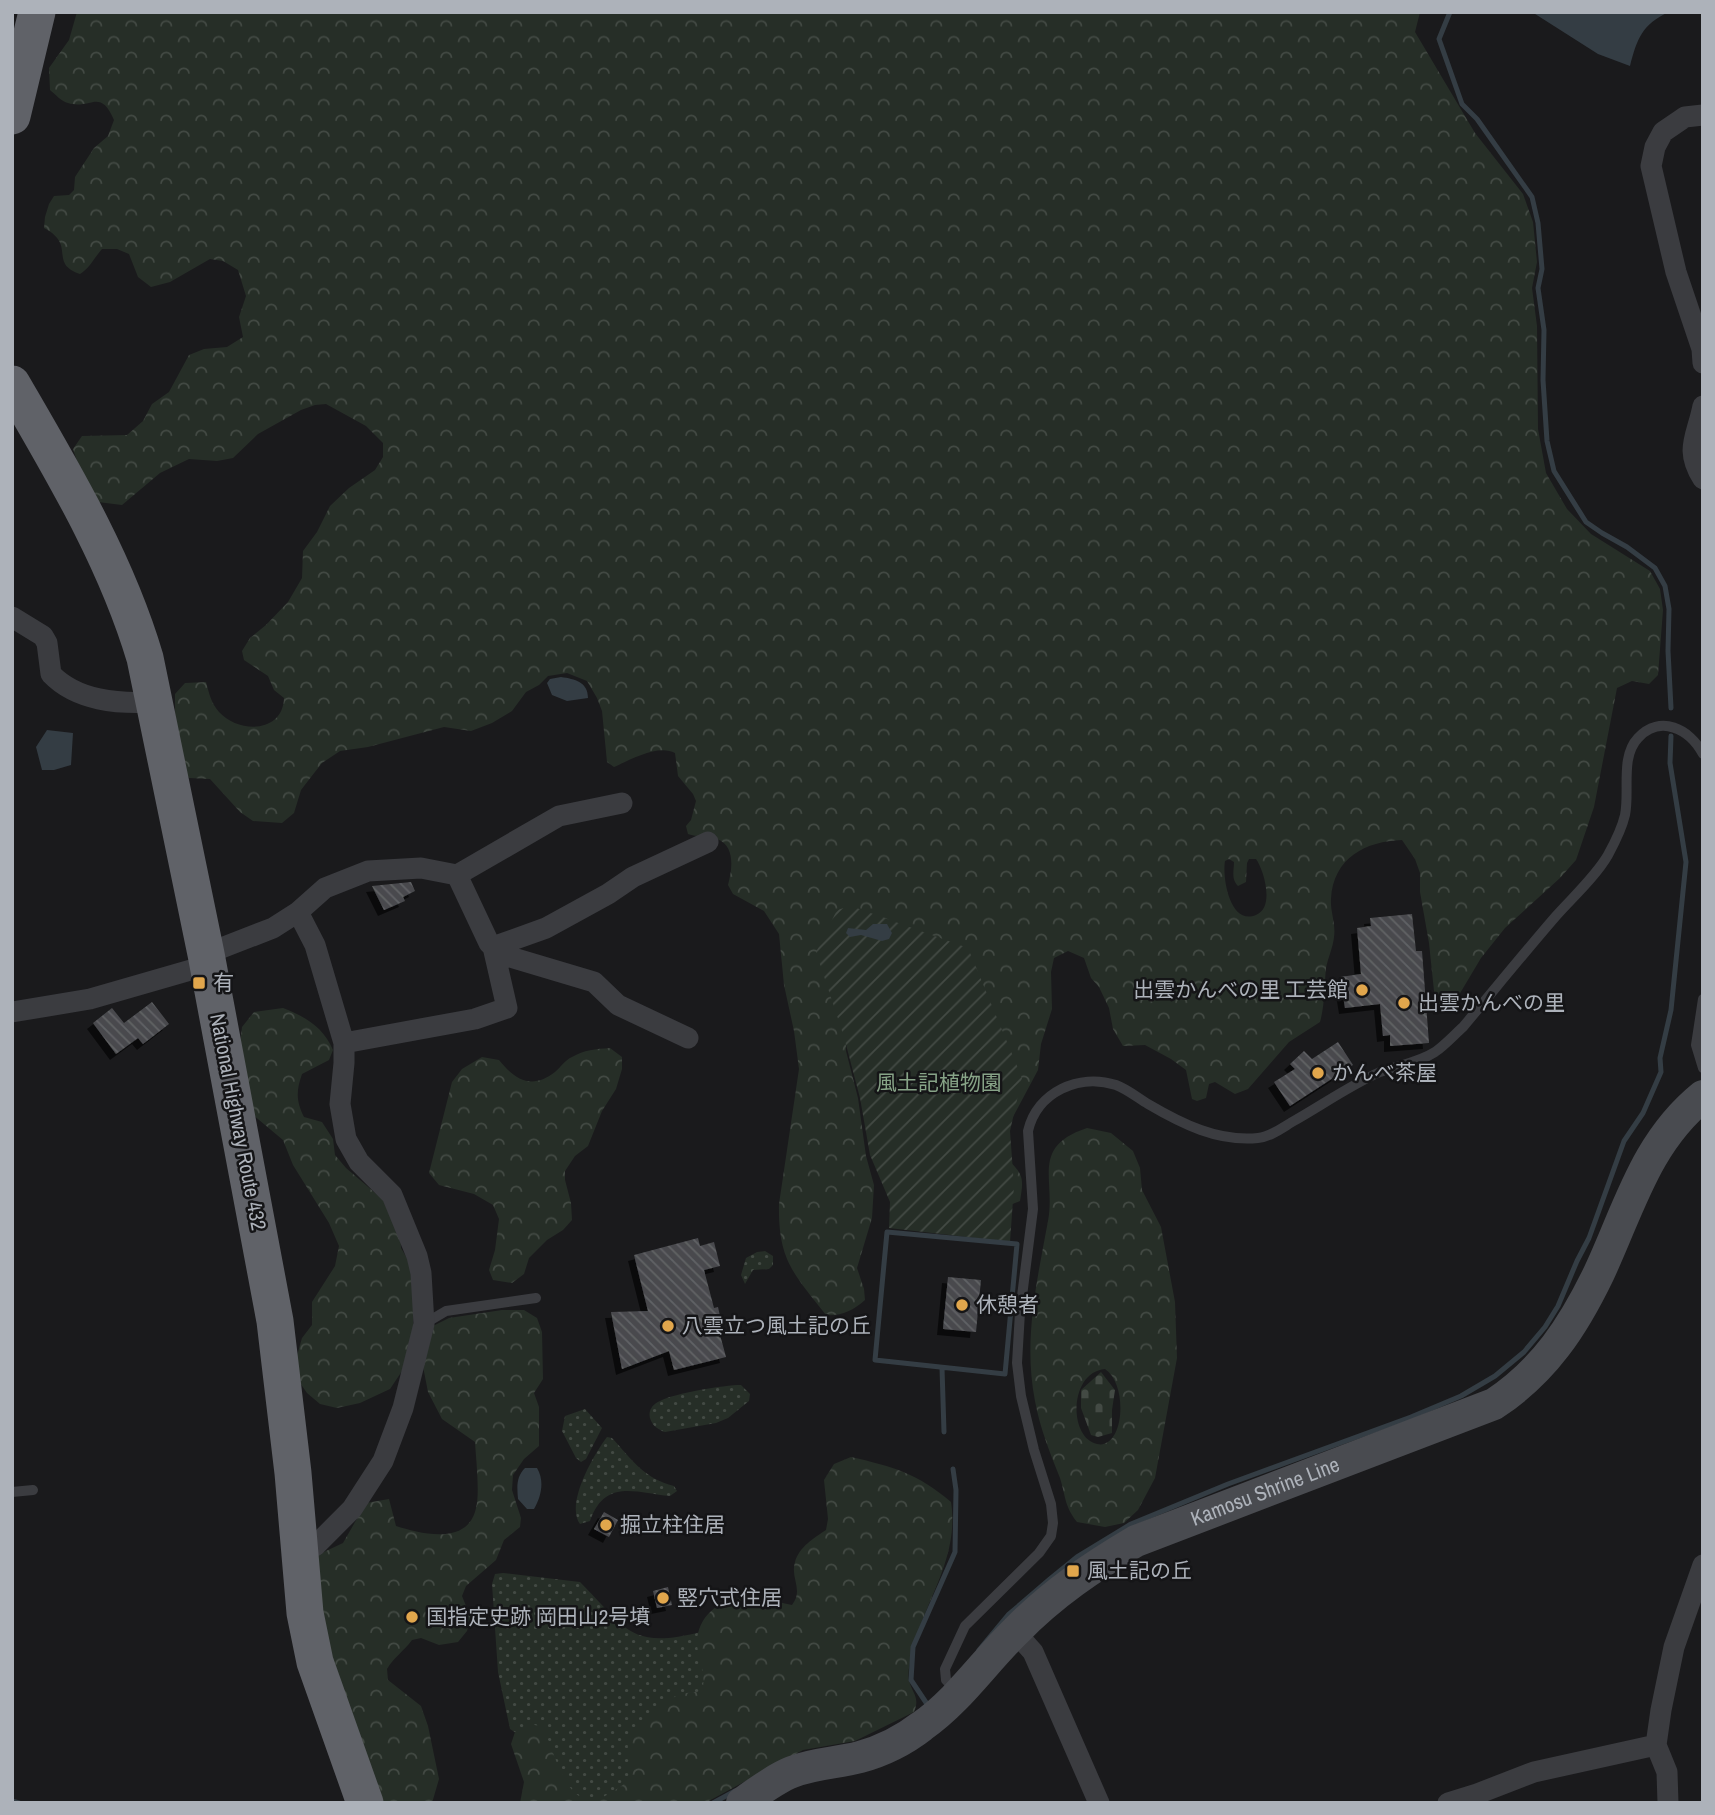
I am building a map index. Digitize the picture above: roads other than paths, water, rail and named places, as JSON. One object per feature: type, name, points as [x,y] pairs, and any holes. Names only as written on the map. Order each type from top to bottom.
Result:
[{"type":"highway","points":[[12,116],[37,12]]},
{"type":"highway","name":"National Highway Route 432","points":[[12,384],[23,426],[105,552],[132,613],[145,658],[207,960],[275,1321],[293,1473],[305,1613],[315,1662],[365,1803]]},
{"type":"main road","name":"Kamosu Shrine Line","points":[[742,1803],[789,1773],[807,1767],[860,1758],[882,1750],[921,1727],[959,1693],[1049,1599],[1084,1572],[1136,1541],[1376,1451],[1494,1404],[1514,1391],[1561,1342],[1598,1273],[1648,1161],[1672,1128],[1703,1096]]},
{"type":"street","points":[[1703,115],[1685,117],[1670,125],[1655,146],[1651,166],[1676,272],[1702,349],[1703,363]]},
{"type":"street","points":[[1703,406],[1691,448],[1696,468],[1703,479]]},
{"type":"street","points":[[12,617],[43,636],[47,643],[51,674],[69,690],[93,698],[154,702]]},
{"type":"street","points":[[12,1013],[90,999],[207,960],[273,929],[298,912],[325,888],[368,871],[421,868],[457,874],[559,816],[622,803]]},
{"type":"street","points":[[493,947],[546,928],[633,877],[708,842]]},
{"type":"street","points":[[344,1043],[475,1019],[507,1007],[493,947],[457,874]]},
{"type":"street","points":[[298,912],[315,945],[344,1043],[340,1104],[346,1139],[359,1162],[391,1195],[417,1256],[421,1273],[424,1324],[403,1408],[383,1461],[352,1509],[315,1546],[299,1549]]},
{"type":"street","points":[[493,947],[500,954],[594,982],[618,1005],[688,1038]]},
{"type":"street","points":[[1668,1803],[1667,1772],[1656,1745],[1667,1671],[1703,1564]]},
{"type":"street","points":[[1015,1632],[1033,1651],[1099,1803]]},
{"type":"street","points":[[1448,1803],[1534,1772],[1656,1745]]},
{"type":"lane","points":[[959,1693],[946,1680],[945,1669],[965,1626],[1039,1553],[1051,1535],[1053,1523],[1051,1503],[1021,1396],[1017,1363],[1032,1209],[1028,1131],[1030,1119],[1038,1107],[1059,1089],[1071,1084],[1094,1082],[1117,1085],[1173,1118],[1214,1136],[1238,1140],[1263,1138],[1380,1072],[1415,1063],[1437,1051],[1463,1027],[1607,857],[1624,818],[1628,789],[1627,759],[1636,739],[1657,727],[1675,727],[1693,739],[1703,754]]},
{"type":"lane","points":[[1703,999],[1696,1045],[1703,1068]]},
{"type":"lane","points":[[424,1324],[446,1311],[536,1298]]},
{"type":"lane","points":[[12,1492],[33,1490]]},
{"type":"waterway","points":[[1450,12],[1439,39],[1462,104],[1477,119],[1532,197],[1538,223],[1542,269],[1538,288],[1544,330],[1543,380],[1547,441],[1554,471],[1586,522],[1655,568],[1665,586],[1669,609],[1671,708]]},
{"type":"waterway","points":[[979,1650],[1008,1615],[1050,1579],[1077,1557],[1131,1524],[1228,1484],[1461,1396],[1495,1376],[1524,1352],[1545,1327],[1558,1306],[1589,1238],[1624,1141],[1643,1113],[1661,1072],[1660,1058],[1671,1010],[1686,862],[1670,763],[1671,736]]},
{"type":"waterway","points":[[887,1232],[1017,1244],[1005,1374],[875,1360],[887,1232]]},
{"type":"waterway","points":[[942,1368],[944,1432]]},
{"type":"waterway","points":[[929,1707],[911,1680],[913,1647],[955,1552],[956,1490],[953,1469]]},
{"type":"waterway","points":[[713,1803],[735,1791]]},
{"type":"waterway","points":[[12,1801],[19,1803]]},
{"type":"place","name":"有","points":[[199,983]]},
{"type":"place","name":"出雲かんべの里 工芸館","points":[[1362,990]]},
{"type":"place","name":"出雲かんべの里","points":[[1404,1003]]},
{"type":"place","name":"かんべ茶屋","points":[[1318,1073]]},
{"type":"place","name":"休憩者","points":[[962,1305]]},
{"type":"place","name":"八雲立つ風土記の丘","points":[[668,1326]]},
{"type":"place","name":"掘立柱住居","points":[[606,1525]]},
{"type":"place","name":"風土記の丘","points":[[1073,1571]]},
{"type":"place","name":"竪穴式住居","points":[[663,1598]]},
{"type":"place","name":"国指定史跡 岡田山2号墳","points":[[412,1617]]},
{"type":"park label","name":"風土記植物園","points":[[939,1083]]}]
